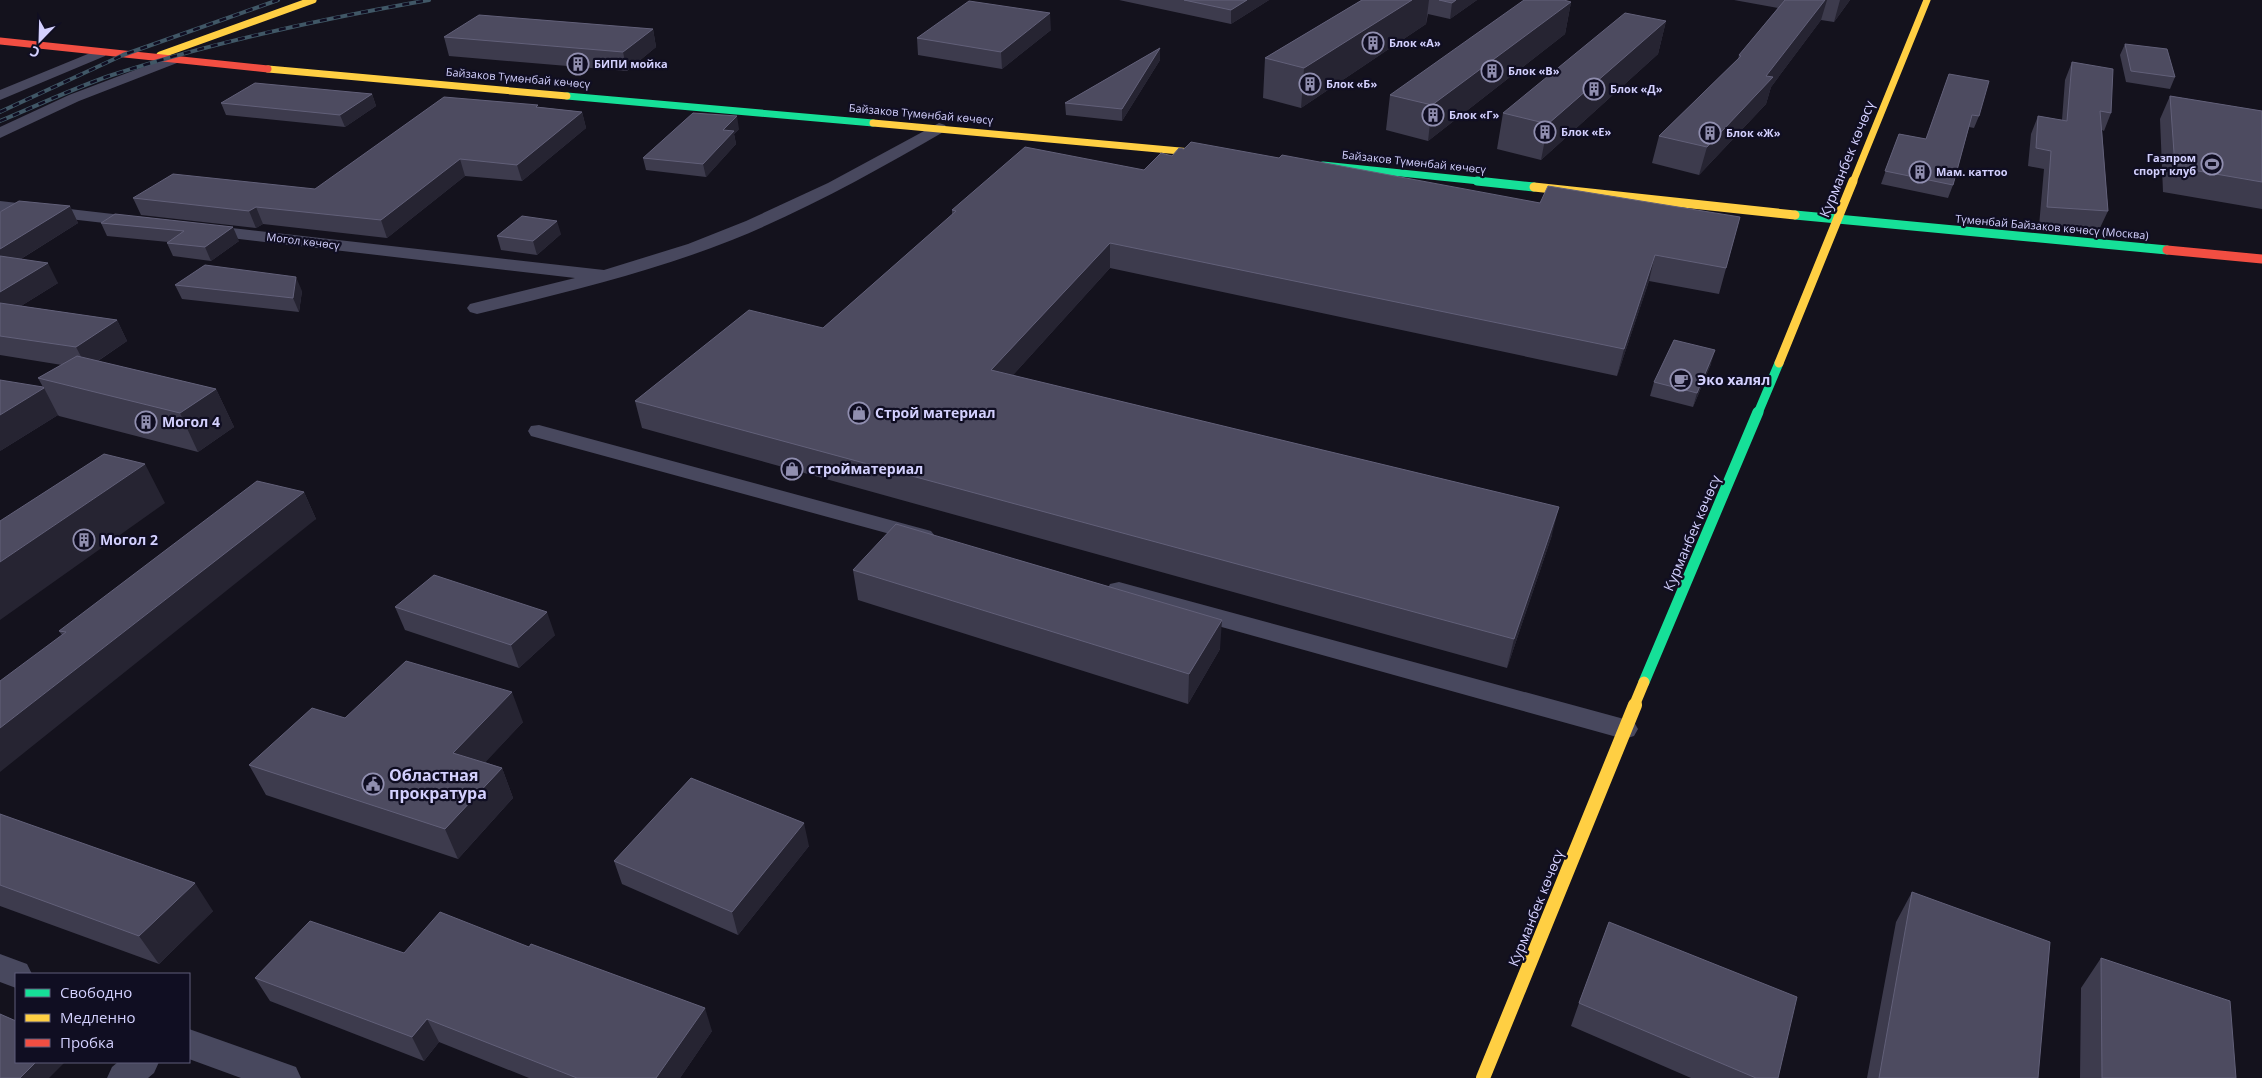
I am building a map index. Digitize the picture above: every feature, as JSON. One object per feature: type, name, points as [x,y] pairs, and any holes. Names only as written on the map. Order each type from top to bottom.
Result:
[{"type":"main road","points":[[152,58],[313,0]]},
{"type":"main road","name":"Курманбек көчөсү","points":[[1484,1078],[1624,729],[1747,442],[1927,0]]},
{"type":"main road","name":"Байзаков Түмөнбай көчөсү","points":[[0,42],[172,60],[1222,155]]},
{"type":"main road","name":"Байзаков Түмөнбай көчөсү","points":[[1310,164],[1839,220]]},
{"type":"main road","name":"Түмөнбай Байзаков көчөсү (Москва)","points":[[1839,220],[2262,259]]},
{"type":"street","points":[[0,95],[100,53]]},
{"type":"street","points":[[0,133],[74,98],[172,60]]},
{"type":"street","points":[[477,308],[605,276],[725,236],[857,175],[939,128]]},
{"type":"street","points":[[0,206],[159,225]]},
{"type":"street","name":"Могол көчөсү","points":[[189,228],[605,276]]},
{"type":"street","points":[[539,431],[942,541]]},
{"type":"street","points":[[1096,584],[1624,729]]},
{"type":"street","points":[[0,968],[15,974]]},
{"type":"street","points":[[190,1044],[284,1078]]},
{"type":"street","points":[[124,1078],[141,1063]]},
{"type":"building","points":[[1184,0],[1247,0],[1231,10]]},
{"type":"building","points":[[1362,0],[1412,0],[1304,68],[1265,58]]},
{"type":"building","points":[[1439,0],[1456,0],[1452,3]]},
{"type":"building","points":[[1524,0],[1564,0],[1571,2],[1432,105],[1390,95]]},
{"type":"building","points":[[1785,0],[1825,0],[1766,76],[1773,77],[1707,147],[1659,136],[1741,56],[1739,55]]},
{"type":"building","points":[[969,1],[1050,13],[1001,52],[917,38]]},
{"type":"building","points":[[1625,13],[1666,21],[1548,124],[1503,113]]},
{"type":"building","points":[[479,15],[653,29],[623,52],[444,37]]},
{"type":"building","points":[[2125,44],[2167,49],[2175,77],[2131,71]]},
{"type":"building","points":[[1160,48],[1122,109],[1065,103]]},
{"type":"building","points":[[2072,62],[2113,69],[2111,113],[2100,111],[2108,211],[2047,207],[2051,151],[2036,148],[2038,116],[2067,121]]},
{"type":"building","points":[[1949,74],[1989,81],[1979,116],[1972,115],[1953,185],[1885,171],[1899,134],[1926,139]]},
{"type":"building","points":[[255,83],[372,94],[340,115],[221,103]]},
{"type":"building","points":[[2170,96],[2262,111],[2262,182],[2175,167]]},
{"type":"building","points":[[444,97],[538,105],[536,107],[582,112],[517,165],[460,159],[381,220],[256,207],[249,211],[133,198],[173,174],[315,189]]},
{"type":"building","points":[[693,113],[737,116],[723,130],[734,131],[703,164],[643,158]]},
{"type":"building","name":"Строй материал","points":[[1191,142],[1279,158],[1282,155],[1540,203],[1548,186],[1740,217],[1726,268],[1655,255],[1624,349],[1110,243],[991,370],[1559,507],[1514,639],[635,401],[749,310],[823,328],[956,211],[952,210],[1025,147],[1144,170],[1161,153],[1172,156],[1179,148],[1184,149]]},
{"type":"building","points":[[19,201],[70,206],[0,249],[0,212]]},
{"type":"building","points":[[115,214],[233,227],[205,247],[167,243],[184,231],[101,223]]},
{"type":"building","points":[[522,216],[557,221],[533,241],[497,236]]},
{"type":"building","points":[[0,256],[48,263],[0,292]]},
{"type":"building","points":[[205,265],[296,277],[293,298],[175,285]]},
{"type":"building","points":[[0,303],[117,320],[76,347],[0,336]]},
{"type":"building","name":"Эко халял","points":[[1674,340],[1715,350],[1697,393],[1654,382]]},
{"type":"building","points":[[77,356],[216,389],[180,413],[38,378]]},
{"type":"building","points":[[0,380],[43,387],[44,388],[0,415]]},
{"type":"building","points":[[104,454],[145,464],[0,562],[0,521]]},
{"type":"building","points":[[257,481],[304,492],[0,728],[0,681],[66,632],[59,631]]},
{"type":"building","points":[[896,524],[1222,620],[1189,674],[853,570]]},
{"type":"building","points":[[434,575],[547,612],[511,645],[395,607]]},
{"type":"building","points":[[406,661],[512,692],[453,753],[502,768],[445,829],[249,765],[312,708],[345,718]]},
{"type":"building","points":[[691,778],[804,823],[732,912],[614,861]]},
{"type":"building","points":[[0,814],[195,883],[139,936],[0,885]]},
{"type":"building","points":[[1912,892],[2050,942],[2038,1078],[1879,1078]]},
{"type":"building","points":[[440,912],[529,947],[531,944],[705,1008],[656,1078],[577,1078],[427,1019],[412,1037],[255,978],[310,921],[404,953]]},
{"type":"building","points":[[1609,922],[1797,997],[1778,1078],[1756,1078],[1579,1003]]},
{"type":"building","points":[[2101,958],[2230,1001],[2236,1078],[2102,1078]]},
{"type":"building","points":[[0,1014],[15,1021],[15,1063],[35,1063],[20,1078],[0,1078]]},
{"type":"railway","points":[[0,112],[123,55],[278,0]]},
{"type":"railway","points":[[0,121],[95,81],[188,52],[308,23],[429,0]]},
{"type":"traffic: fast","points":[[567,96],[873,123]]},
{"type":"traffic: fast","points":[[1323,165],[1534,187]]},
{"type":"traffic: fast","points":[[1795,215],[2167,250]]},
{"type":"traffic: fast","points":[[1644,682],[1779,363]]},
{"type":"traffic: slow","points":[[160,55],[313,0]]},
{"type":"traffic: slow","points":[[1779,363],[1927,0]]},
{"type":"traffic: slow","points":[[268,69],[567,96]]},
{"type":"traffic: slow","points":[[873,123],[1213,154]]},
{"type":"traffic: slow","points":[[1534,187],[1795,215]]},
{"type":"traffic: slow","points":[[1483,1078],[1644,682]]},
{"type":"traffic: jam","points":[[0,41],[268,69]]},
{"type":"traffic: jam","points":[[2167,250],[2262,259]]},
{"type":"place","name":"Блок «А»","points":[[1373,43]]},
{"type":"place","name":"БИПИ мойка","points":[[578,64]]},
{"type":"place","name":"Блок «В»","points":[[1492,71]]},
{"type":"place","name":"Блок «Б»","points":[[1310,84]]},
{"type":"place","name":"Блок «Д»","points":[[1594,89]]},
{"type":"place","name":"Блок «Г»","points":[[1433,115]]},
{"type":"place","name":"Блок «Е»","points":[[1545,132]]},
{"type":"place","name":"Блок «Ж»","points":[[1710,133]]},
{"type":"place","name":"Газпром спорт клуб","points":[[2212,164]]},
{"type":"place","name":"Мам. каттоо","points":[[1920,172]]},
{"type":"place","name":"Эко халял","points":[[1681,380]]},
{"type":"place","name":"Строй материал","points":[[859,413]]},
{"type":"place","name":"Могол 4","points":[[146,422]]},
{"type":"place","name":"стройматериал","points":[[792,469]]},
{"type":"place","name":"Могол 2","points":[[84,540]]},
{"type":"place","name":"Областная прократура","points":[[373,784]]}]
